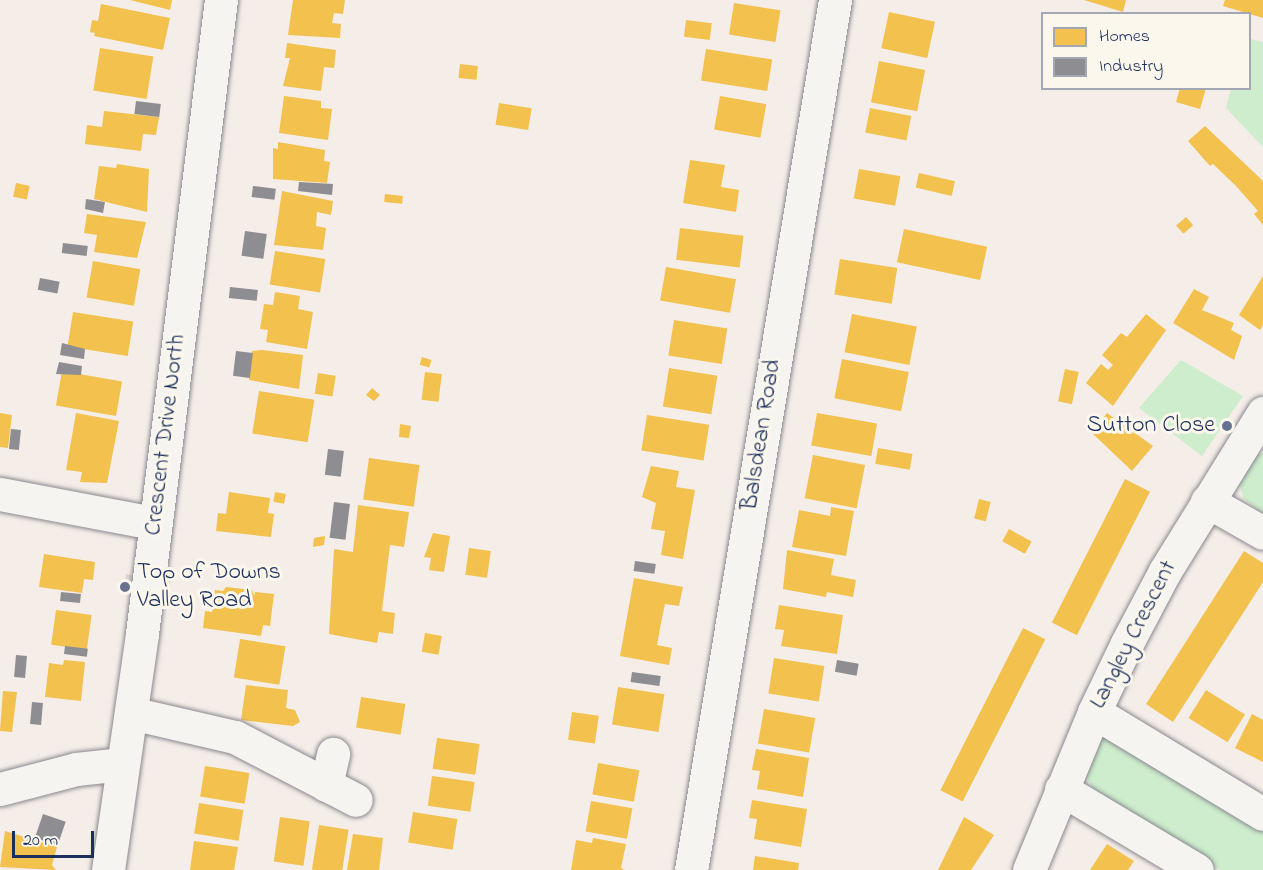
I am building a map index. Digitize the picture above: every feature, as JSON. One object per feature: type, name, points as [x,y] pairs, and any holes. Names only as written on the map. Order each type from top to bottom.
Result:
[{"type":"street","name":"Crescent Drive North","points":[[108,870],[131,713],[221,0]]},
{"type":"street","name":"Balsdean Road","points":[[691,870],[835,0]]},
{"type":"street","name":"Langley Crescent","points":[[1029,870],[1094,712],[1161,579],[1207,501],[1260,423]]},
{"type":"street","points":[[0,494],[154,523]]},
{"type":"street","points":[[1207,501],[1263,533]]},
{"type":"street","points":[[1094,712],[1263,814]]},
{"type":"street","points":[[131,713],[235,737],[330,769],[356,800]]},
{"type":"street","points":[[0,789],[76,769],[123,764]]},
{"type":"street","points":[[1061,789],[1197,870]]},
{"type":"green space","points":[[1251,39],[1263,42],[1263,147],[1226,108],[1231,90],[1251,90]]},
{"type":"green space","points":[[1181,360],[1243,396],[1202,456],[1139,408]]},
{"type":"green space","points":[[1263,452],[1263,514],[1243,498],[1239,479],[1256,455]]},
{"type":"green space","points":[[1109,737],[1263,823],[1263,870],[1220,870],[1096,793],[1084,773],[1099,740]]},
{"type":"building: Homes","points":[[130,0],[172,0],[170,10]]},
{"type":"building: Homes","points":[[293,0],[345,0],[343,14],[334,13],[332,23],[341,24],[340,38],[288,35]]},
{"type":"building: Homes","points":[[1084,0],[1126,0],[1123,12]]},
{"type":"building: Homes","points":[[1225,0],[1263,0],[1263,18],[1251,14],[1251,12],[1223,6]]},
{"type":"building: Homes","points":[[734,3],[780,10],[775,42],[729,35]]},
{"type":"building: Homes","points":[[101,4],[170,18],[163,50],[94,36],[95,33],[90,32],[92,20],[98,21]]},
{"type":"building: Homes","points":[[889,12],[935,22],[927,58],[881,48]]},
{"type":"building: Homes","points":[[686,20],[712,23],[710,40],[684,37]]},
{"type":"building: Homes","points":[[287,43],[336,50],[334,68],[324,67],[321,91],[283,86],[290,58],[285,58]]},
{"type":"building: Homes","points":[[100,48],[153,56],[147,99],[93,90]]},
{"type":"building: Homes","points":[[706,49],[772,59],[767,91],[701,81]]},
{"type":"building: Homes","points":[[879,61],[925,70],[917,111],[871,102]]},
{"type":"building: Homes","points":[[460,64],[478,66],[476,80],[459,78]]},
{"type":"building: Homes","points":[[1179,90],[1205,90],[1200,109],[1176,102]]},
{"type":"building: Homes","points":[[284,96],[321,101],[321,108],[332,109],[328,140],[279,133]]},
{"type":"building: Homes","points":[[720,96],[766,104],[760,138],[714,129]]},
{"type":"building: Homes","points":[[499,103],[532,108],[528,130],[496,125]]},
{"type":"building: Homes","points":[[870,108],[911,116],[906,141],[865,133]]},
{"type":"building: Homes","points":[[104,111],[159,117],[156,135],[143,134],[141,151],[85,144],[87,125],[102,127]]},
{"type":"building: Homes","points":[[1205,126],[1263,181],[1263,225],[1254,214],[1258,211],[1236,186],[1213,164],[1210,166],[1188,141]]},
{"type":"building: Homes","points":[[278,142],[325,150],[324,161],[330,162],[327,183],[273,179],[273,148],[278,149]]},
{"type":"building: Homes","points":[[690,160],[725,165],[721,187],[739,190],[736,212],[683,203]]},
{"type":"building: Homes","points":[[117,164],[149,169],[147,212],[94,199],[99,166],[116,168]]},
{"type":"building: Homes","points":[[859,169],[900,176],[895,206],[854,199]]},
{"type":"building: Homes","points":[[919,173],[955,181],[952,196],[916,188]]},
{"type":"building: Homes","points":[[16,183],[30,186],[27,200],[13,197]]},
{"type":"building: Homes","points":[[282,191],[333,201],[331,215],[317,212],[316,226],[326,228],[323,250],[274,245]]},
{"type":"building: Homes","points":[[385,194],[403,196],[402,204],[384,202]]},
{"type":"building: Homes","points":[[87,214],[146,222],[137,258],[94,252],[97,235],[84,233]]},
{"type":"building: Homes","points":[[1186,217],[1193,225],[1183,234],[1176,226]]},
{"type":"building: Homes","points":[[680,228],[744,236],[740,268],[676,260]]},
{"type":"building: Homes","points":[[904,229],[987,247],[980,280],[897,262]]},
{"type":"building: Homes","points":[[275,251],[325,259],[320,293],[270,285]]},
{"type":"building: Homes","points":[[840,259],[897,268],[892,304],[834,295]]},
{"type":"building: Homes","points":[[93,261],[140,269],[134,306],[87,297]]},
{"type":"building: Homes","points":[[666,267],[736,279],[730,313],[660,300]]},
{"type":"building: Homes","points":[[1263,276],[1263,325],[1260,330],[1239,315]]},
{"type":"building: Homes","points":[[1194,289],[1209,297],[1202,310],[1234,323],[1231,330],[1242,336],[1234,360],[1173,323]]},
{"type":"building: Homes","points":[[275,292],[300,296],[298,309],[313,312],[307,349],[266,342],[268,330],[260,329],[264,304],[273,305]]},
{"type":"building: Homes","points":[[73,312],[133,322],[128,356],[68,347]]},
{"type":"building: Homes","points":[[852,314],[917,327],[909,365],[845,352]]},
{"type":"building: Homes","points":[[1146,314],[1166,330],[1113,406],[1086,383],[1101,364],[1108,370],[1113,365],[1102,355],[1121,333],[1127,337]]},
{"type":"building: Homes","points":[[674,320],[727,328],[722,364],[668,356]]},
{"type":"building: Homes","points":[[252,351],[303,355],[299,389],[249,380]]},
{"type":"building: Homes","points":[[422,357],[432,360],[429,368],[420,365]]},
{"type":"building: Homes","points":[[842,359],[909,372],[901,411],[834,398]]},
{"type":"building: Homes","points":[[669,368],[717,376],[711,414],[663,407]]},
{"type":"building: Homes","points":[[1065,369],[1079,372],[1072,404],[1058,401]]},
{"type":"building: Homes","points":[[62,371],[122,382],[116,416],[56,405]]},
{"type":"building: Homes","points":[[425,372],[442,374],[438,402],[422,400]]},
{"type":"building: Homes","points":[[318,373],[336,376],[332,397],[315,394]]},
{"type":"building: Homes","points":[[372,388],[380,395],[374,401],[366,395]]},
{"type":"building: Homes","points":[[259,391],[314,400],[308,442],[252,433]]},
{"type":"building: Homes","points":[[0,413],[12,415],[8,448],[0,447]]},
{"type":"building: Homes","points":[[76,413],[119,421],[107,483],[80,482],[82,472],[66,470]]},
{"type":"building: Homes","points":[[817,413],[877,424],[871,456],[811,445]]},
{"type":"building: Homes","points":[[1107,413],[1153,446],[1132,471],[1092,433]]},
{"type":"building: Homes","points":[[647,415],[709,425],[704,460],[641,451]]},
{"type":"building: Homes","points":[[400,424],[411,426],[409,438],[399,437]]},
{"type":"building: Homes","points":[[878,448],[912,454],[910,470],[875,464]]},
{"type":"building: Homes","points":[[813,455],[865,465],[857,508],[805,498]]},
{"type":"building: Homes","points":[[369,458],[420,465],[414,507],[363,500]]},
{"type":"building: Homes","points":[[651,466],[679,471],[676,487],[695,490],[683,559],[661,555],[665,531],[651,529],[656,503],[642,497]]},
{"type":"building: Homes","points":[[1125,479],[1150,492],[1077,635],[1052,622]]},
{"type":"building: Homes","points":[[229,492],[270,498],[268,513],[274,514],[271,537],[216,531],[218,513],[226,514]]},
{"type":"building: Homes","points":[[275,492],[286,494],[284,504],[273,502]]},
{"type":"building: Homes","points":[[979,499],[991,502],[986,521],[974,518]]},
{"type":"building: Homes","points":[[358,505],[409,512],[404,547],[390,545],[382,611],[395,613],[393,634],[379,632],[377,643],[329,634],[334,549],[353,552]]},
{"type":"building: Homes","points":[[831,507],[854,511],[846,556],[792,547],[799,510],[830,516]]},
{"type":"building: Homes","points":[[1009,529],[1032,542],[1025,554],[1002,541]]},
{"type":"building: Homes","points":[[433,533],[450,536],[444,572],[429,570],[431,558],[424,557]]},
{"type":"building: Homes","points":[[325,536],[324,545],[313,547],[314,538]]},
{"type":"building: Homes","points":[[469,548],[491,551],[487,578],[465,575]]},
{"type":"building: Homes","points":[[787,550],[834,559],[831,575],[856,580],[853,597],[827,592],[826,597],[783,589]]},
{"type":"building: Homes","points":[[1244,551],[1263,563],[1263,582],[1173,722],[1146,704]]},
{"type":"building: Homes","points":[[44,554],[95,562],[93,580],[84,579],[82,593],[39,587]]},
{"type":"building: Homes","points":[[634,578],[683,587],[679,606],[665,604],[657,645],[672,648],[669,665],[620,656]]},
{"type":"building: Homes","points":[[226,587],[252,590],[254,596],[255,592],[274,594],[270,626],[263,625],[261,636],[203,628],[205,611],[212,612],[215,590],[223,591]]},
{"type":"building: Homes","points":[[779,605],[843,615],[837,654],[781,646],[784,630],[775,629]]},
{"type":"building: Homes","points":[[56,610],[92,615],[87,650],[51,645]]},
{"type":"building: Homes","points":[[1023,628],[1045,639],[963,802],[940,790]]},
{"type":"building: Homes","points":[[425,633],[442,636],[438,655],[422,652]]},
{"type":"building: Homes","points":[[240,639],[285,646],[279,685],[234,678]]},
{"type":"building: Homes","points":[[774,658],[824,666],[819,702],[768,694]]},
{"type":"building: Homes","points":[[64,660],[85,662],[81,701],[45,697],[49,663],[63,665]]},
{"type":"building: Homes","points":[[246,685],[288,690],[286,708],[295,710],[300,722],[293,726],[241,720]]},
{"type":"building: Homes","points":[[618,687],[664,694],[658,732],[612,725]]},
{"type":"building: Homes","points":[[1206,690],[1245,714],[1228,742],[1189,718]]},
{"type":"building: Homes","points":[[3,691],[17,692],[12,732],[0,731]]},
{"type":"building: Homes","points":[[361,697],[405,704],[401,735],[356,728]]},
{"type":"building: Homes","points":[[764,709],[815,718],[809,752],[758,743]]},
{"type":"building: Homes","points":[[572,712],[599,716],[595,743],[568,740]]},
{"type":"building: Homes","points":[[1252,714],[1263,720],[1263,762],[1235,748]]},
{"type":"building: Homes","points":[[437,738],[480,744],[475,775],[433,769]]},
{"type":"building: Homes","points":[[756,749],[809,758],[803,797],[757,789],[760,771],[752,770]]},
{"type":"building: Homes","points":[[598,763],[639,770],[634,802],[592,795]]},
{"type":"building: Homes","points":[[205,766],[249,773],[245,804],[200,797]]},
{"type":"building: Homes","points":[[432,776],[475,782],[470,812],[428,806]]},
{"type":"building: Homes","points":[[752,800],[807,809],[801,847],[754,839],[757,819],[749,818]]},
{"type":"building: Homes","points":[[591,801],[632,808],[627,839],[586,832]]},
{"type":"building: Homes","points":[[199,803],[243,810],[239,841],[194,834]]},
{"type":"building: Homes","points":[[413,812],[457,819],[453,850],[408,843]]},
{"type":"building: Homes","points":[[280,817],[310,821],[303,866],[274,862]]},
{"type":"building: Homes","points":[[964,817],[994,835],[971,870],[938,870]]},
{"type":"building: Homes","points":[[319,825],[349,830],[342,870],[312,869]]},
{"type":"building: Homes","points":[[5,831],[57,847],[52,865],[56,870],[0,867]]},
{"type":"building: Homes","points":[[353,834],[383,838],[379,870],[347,870]]},
{"type":"building: Homes","points":[[593,838],[626,844],[621,868],[625,870],[571,870],[576,840],[592,843]]},
{"type":"building: Homes","points":[[194,841],[238,847],[234,870],[190,870]]},
{"type":"building: Homes","points":[[1107,844],[1134,861],[1128,870],[1090,870]]},
{"type":"building: Homes","points":[[755,856],[799,863],[798,870],[753,870]]},
{"type":"building: Industry","points":[[136,101],[161,104],[159,117],[134,114]]},
{"type":"building: Industry","points":[[299,182],[333,184],[332,195],[298,191]]},
{"type":"building: Industry","points":[[253,186],[276,189],[274,200],[252,197]]},
{"type":"building: Industry","points":[[86,199],[105,202],[103,213],[85,209]]},
{"type":"building: Industry","points":[[245,231],[267,234],[263,259],[242,256]]},
{"type":"building: Industry","points":[[63,243],[88,246],[87,256],[62,253]]},
{"type":"building: Industry","points":[[40,278],[60,282],[57,294],[38,290]]},
{"type":"building: Industry","points":[[230,287],[258,290],[257,301],[229,298]]},
{"type":"building: Industry","points":[[62,343],[85,349],[84,359],[60,355]]},
{"type":"building: Industry","points":[[236,351],[253,353],[250,378],[233,376]]},
{"type":"building: Industry","points":[[59,362],[82,366],[81,375],[56,374]]},
{"type":"building: Industry","points":[[11,429],[21,430],[19,450],[9,449]]},
{"type":"building: Industry","points":[[328,449],[344,451],[341,477],[325,475]]},
{"type":"building: Industry","points":[[334,502],[350,504],[345,540],[330,538]]},
{"type":"building: Industry","points":[[635,561],[656,564],[654,574],[634,571]]},
{"type":"building: Industry","points":[[61,592],[81,594],[80,603],[60,601]]},
{"type":"building: Industry","points":[[65,646],[88,649],[87,657],[64,654]]},
{"type":"building: Industry","points":[[16,655],[27,656],[25,678],[14,677]]},
{"type":"building: Industry","points":[[837,660],[859,664],[857,676],[835,672]]},
{"type":"building: Industry","points":[[632,672],[661,676],[659,686],[631,682]]},
{"type":"building: Industry","points":[[32,702],[43,703],[41,725],[30,724]]},
{"type":"building: Industry","points":[[43,814],[66,822],[58,845],[35,838]]},
{"type":"building: Other","points":[[126,574],[132,575],[129,593],[123,592]]},
{"type":"place","name":"Sutton Close","points":[[1227,426]]},
{"type":"place","name":"Top of Downs Valley Road","points":[[125,587]]}]
